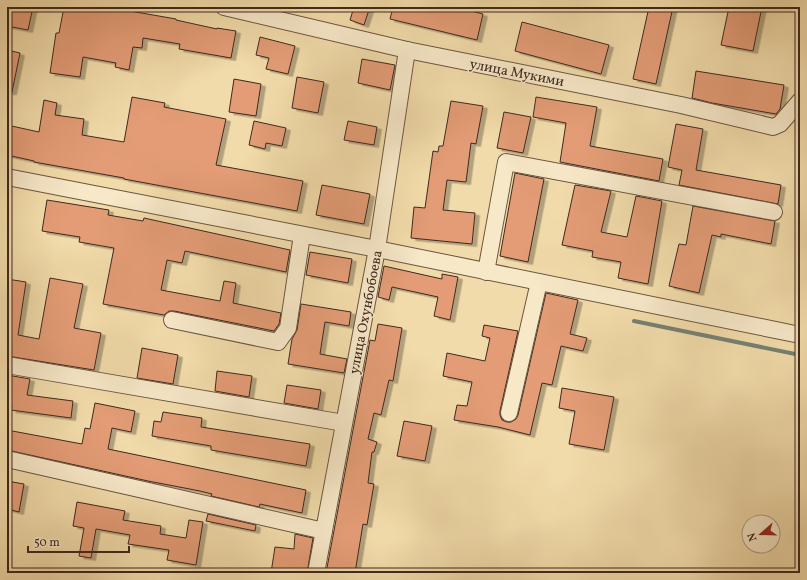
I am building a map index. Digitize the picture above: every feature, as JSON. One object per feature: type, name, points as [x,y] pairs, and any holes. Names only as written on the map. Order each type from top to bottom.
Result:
[{"type":"street","name":"улица Мукими","points":[[224,7],[407,50],[681,105],[772,127],[780,124],[800,100]]},
{"type":"street","name":"улица Охунбобоева","points":[[316,573],[377,249],[407,50]]},
{"type":"street","points":[[486,272],[506,162],[774,212]]},
{"type":"street","points":[[7,177],[377,249],[800,335]]},
{"type":"street","points":[[172,320],[278,342],[288,328],[302,235]]},
{"type":"street","points":[[509,413],[539,282]]},
{"type":"street","points":[[7,365],[344,423]]},
{"type":"street","points":[[7,459],[324,531]]},
{"type":"building","points":[[7,7],[33,7],[28,30],[7,26]]},
{"type":"building","points":[[64,7],[107,7],[176,19],[217,29],[236,31],[231,58],[179,49],[180,44],[143,38],[142,48],[133,47],[129,70],[115,67],[116,63],[83,57],[80,77],[50,73],[56,33],[59,33]]},
{"type":"building","points":[[354,7],[370,7],[364,25],[350,20]]},
{"type":"building","points":[[393,7],[456,7],[483,14],[477,40],[390,19]]},
{"type":"building","points":[[649,7],[673,7],[656,84],[633,79]]},
{"type":"building","points":[[729,7],[762,7],[753,51],[721,45]]},
{"type":"building","points":[[522,22],[609,45],[601,74],[515,51]]},
{"type":"building","points":[[260,37],[295,46],[288,74],[266,69],[269,58],[256,55]]},
{"type":"building","points":[[7,50],[20,53],[12,92],[7,92]]},
{"type":"building","points":[[362,59],[395,65],[390,90],[358,83]]},
{"type":"building","points":[[696,71],[784,85],[780,109],[776,114],[692,98]]},
{"type":"building","points":[[297,77],[324,82],[318,113],[292,108]]},
{"type":"building","points":[[234,79],[261,84],[256,116],[229,112]]},
{"type":"building","points":[[132,97],[165,103],[164,107],[226,119],[216,165],[303,181],[297,211],[34,162],[7,155],[7,125],[39,132],[44,100],[57,103],[55,115],[84,119],[82,135],[124,142]]},
{"type":"building","points":[[536,97],[597,107],[590,146],[663,159],[659,181],[560,162],[566,123],[533,117]]},
{"type":"building","points":[[451,101],[483,106],[476,144],[471,143],[466,182],[447,180],[443,210],[475,213],[472,244],[411,238],[414,207],[425,208],[433,151],[438,152],[439,146],[443,146]]},
{"type":"building","points":[[504,112],[531,117],[523,153],[497,148]]},
{"type":"building","points":[[254,121],[286,128],[282,146],[266,143],[265,149],[249,145]]},
{"type":"building","points":[[348,121],[377,127],[374,145],[344,140]]},
{"type":"building","points":[[676,124],[703,129],[696,170],[781,185],[778,204],[679,185],[682,170],[668,167]]},
{"type":"building","points":[[515,173],[544,179],[528,262],[500,256]]},
{"type":"building","points":[[322,185],[370,194],[364,224],[316,215]]},
{"type":"building","points":[[575,185],[611,191],[601,232],[627,237],[636,196],[662,201],[648,284],[618,278],[621,262],[592,257],[593,251],[562,245]]},
{"type":"building","points":[[47,200],[109,210],[108,215],[143,221],[144,218],[290,250],[286,272],[185,251],[182,263],[167,260],[161,290],[220,301],[224,281],[236,283],[233,303],[281,313],[279,324],[274,331],[174,311],[169,311],[164,315],[103,304],[114,248],[79,242],[80,237],[42,231]]},
{"type":"building","points":[[693,206],[775,221],[771,244],[721,234],[721,237],[712,235],[699,293],[669,286],[679,244],[686,245]]},
{"type":"building","points":[[310,252],[352,259],[348,283],[306,275]]},
{"type":"building","points":[[384,266],[442,279],[442,274],[458,277],[450,320],[434,316],[438,297],[392,287],[389,300],[378,297]]},
{"type":"building","points":[[50,278],[83,284],[74,328],[101,333],[94,370],[7,356],[7,279],[26,282],[18,335],[39,339]]},
{"type":"building","points":[[546,293],[578,300],[570,334],[587,338],[583,351],[561,346],[552,385],[542,383],[530,435],[498,427],[454,420],[457,405],[467,406],[472,382],[443,376],[447,353],[485,361],[490,338],[482,336],[484,325],[518,331],[500,411],[502,420],[511,422],[516,419]]},
{"type":"building","points":[[301,304],[351,312],[349,326],[325,322],[320,354],[347,359],[344,373],[288,364],[292,339],[297,330]]},
{"type":"building","points":[[378,324],[402,328],[393,381],[389,380],[381,415],[374,413],[368,439],[377,442],[374,452],[372,452],[368,483],[374,484],[367,525],[363,524],[355,573],[326,573],[370,340],[375,341]]},
{"type":"building","points":[[142,348],[178,355],[173,384],[137,378]]},
{"type":"building","points":[[217,371],[252,376],[249,397],[215,391]]},
{"type":"building","points":[[7,375],[30,379],[27,395],[73,401],[71,418],[11,410],[12,406],[7,405]]},
{"type":"building","points":[[287,385],[321,390],[318,409],[284,403]]},
{"type":"building","points":[[562,388],[614,397],[604,450],[569,444],[575,411],[559,408]]},
{"type":"building","points":[[95,403],[135,411],[131,432],[112,428],[108,449],[306,490],[302,513],[260,504],[259,507],[211,496],[212,494],[200,491],[7,450],[7,430],[82,444],[85,428],[90,429]]},
{"type":"building","points":[[163,412],[202,418],[201,427],[310,444],[306,466],[211,450],[211,446],[152,436],[154,421],[161,422]]},
{"type":"building","points":[[404,421],[432,426],[425,461],[397,456]]},
{"type":"building","points":[[7,481],[24,484],[19,512],[7,509]]},
{"type":"building","points":[[77,502],[125,511],[123,520],[161,526],[160,534],[186,538],[189,520],[203,522],[196,565],[167,560],[169,550],[128,544],[130,535],[96,529],[91,558],[79,556],[84,528],[73,526]]},
{"type":"building","points":[[208,514],[256,525],[255,531],[206,521]]},
{"type":"building","points":[[295,534],[313,538],[307,573],[271,573],[275,547],[294,549]]},
{"type":"waterway","points":[[634,321],[800,355]]}]
